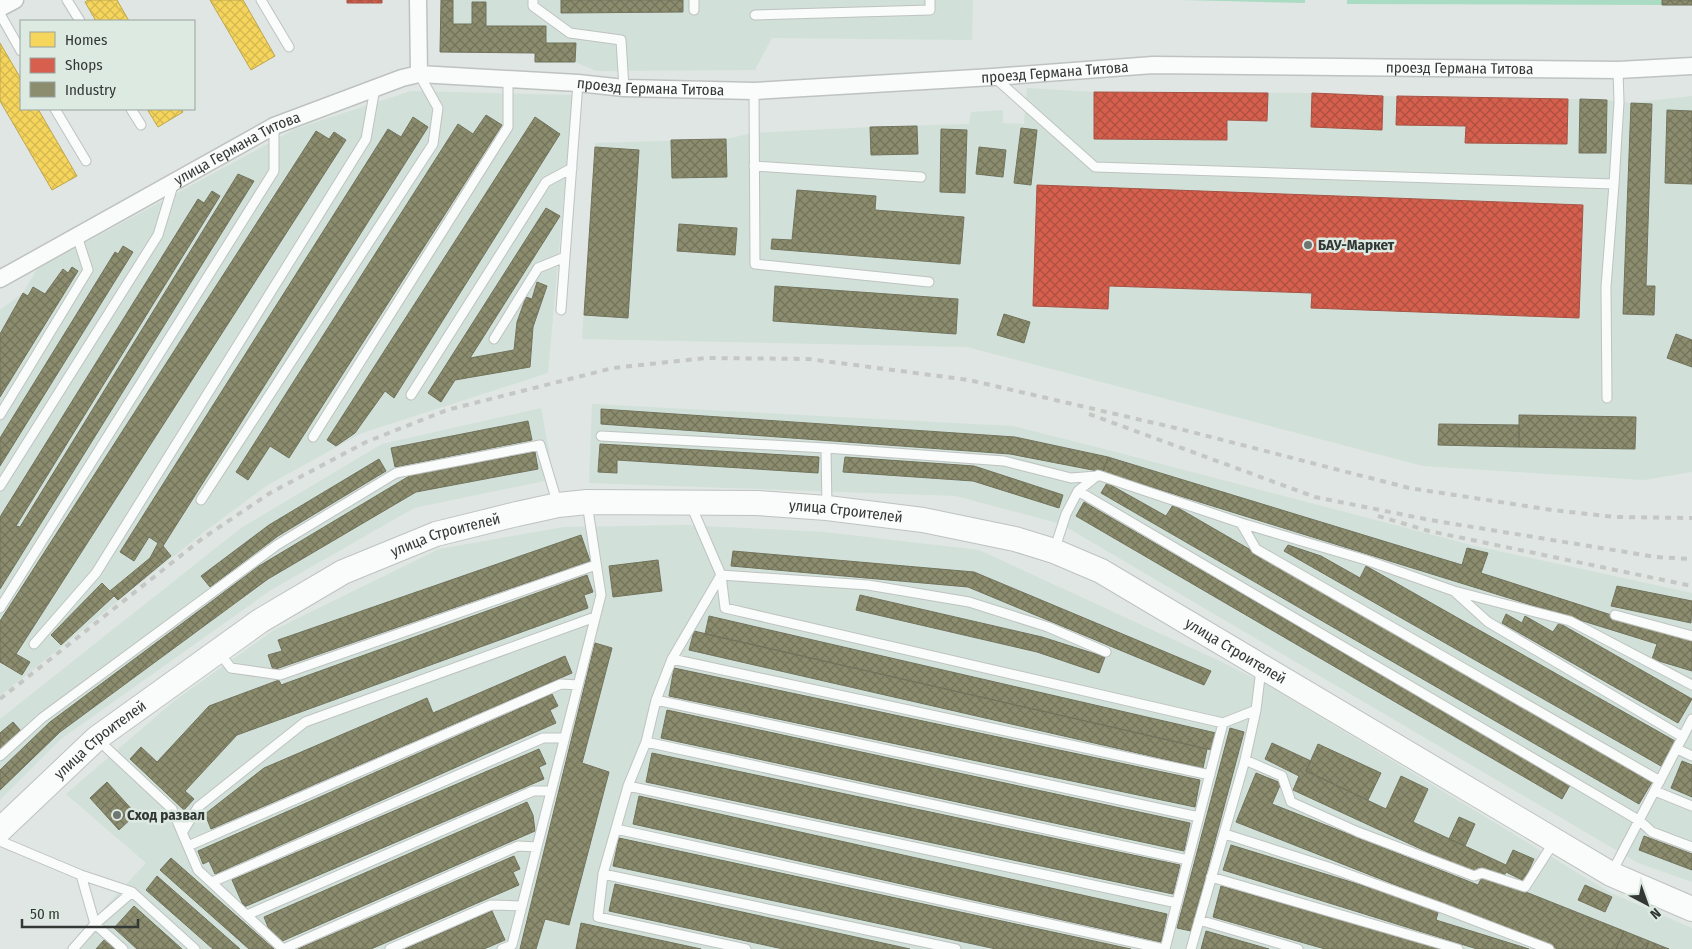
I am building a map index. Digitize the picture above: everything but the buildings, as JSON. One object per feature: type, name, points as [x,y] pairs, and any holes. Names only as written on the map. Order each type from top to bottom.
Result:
[{"type":"main road","name":"улица Строителей","points":[[0,830],[97,738],[260,621],[343,572],[436,534],[558,505],[587,502],[757,503],[827,508],[923,520],[1015,538],[1054,551],[1101,571],[1611,874],[1692,909]]},
{"type":"street","points":[[0,8],[15,0]]},
{"type":"street","points":[[418,0],[419,74]]},
{"type":"street","name":"проезд Германа Титова","points":[[419,74],[578,83],[624,88],[754,91],[994,77],[1154,65],[1618,70],[1692,66]]},
{"type":"street","name":"улица Германа Титова","points":[[0,279],[274,126],[402,78],[419,74]]},
{"type":"lane","points":[[67,0],[79,20]]},
{"type":"lane","points":[[261,0],[289,47]]},
{"type":"lane","points":[[533,0],[533,6],[570,33],[621,40],[624,88]]},
{"type":"lane","points":[[755,15],[930,10],[930,0]]},
{"type":"lane","points":[[0,14],[20,49]]},
{"type":"lane","points":[[1607,398],[1606,287],[1619,102],[1618,70]]},
{"type":"lane","points":[[201,500],[433,144],[438,108],[419,74]]},
{"type":"lane","points":[[994,77],[1095,167],[1614,184]]},
{"type":"lane","points":[[313,437],[508,126],[508,80]]},
{"type":"lane","points":[[561,310],[578,83]]},
{"type":"lane","points":[[34,644],[96,573],[366,139],[375,88]]},
{"type":"lane","points":[[754,91],[755,264],[929,282]]},
{"type":"lane","points":[[56,110],[86,162]]},
{"type":"lane","points":[[132,110],[141,125]]},
{"type":"lane","points":[[0,608],[274,171],[274,126]]},
{"type":"lane","points":[[754,166],[921,177]]},
{"type":"lane","points":[[411,395],[546,182],[572,168]]},
{"type":"lane","points":[[0,486],[158,235],[174,181]]},
{"type":"lane","points":[[0,415],[88,270],[77,236]]},
{"type":"lane","points":[[494,339],[538,268],[565,257]]},
{"type":"lane","points":[[601,436],[826,448],[1004,461],[1071,478],[1098,476],[1240,523],[1366,560],[1454,591],[1570,622],[1692,685]]},
{"type":"lane","points":[[0,756],[42,718],[278,545],[396,473],[540,445],[558,505]]},
{"type":"lane","points":[[826,448],[827,508]]},
{"type":"lane","points":[[1054,551],[1066,514],[1078,491],[1098,476]]},
{"type":"lane","points":[[1078,491],[1640,821],[1652,832],[1692,847]]},
{"type":"lane","points":[[502,949],[512,944],[601,596],[587,502]]},
{"type":"lane","points":[[690,503],[720,574],[725,608],[1223,724],[1256,710]]},
{"type":"lane","points":[[1240,523],[1256,549],[1660,781]]},
{"type":"lane","points":[[218,651],[231,668],[280,675],[596,565]]},
{"type":"lane","points":[[720,574],[868,585],[969,602],[1048,627],[1106,652]]},
{"type":"lane","points":[[720,574],[672,658],[656,700],[646,742],[628,786],[603,874],[598,916],[746,949]]},
{"type":"lane","points":[[1454,591],[1488,622],[1684,737]]},
{"type":"lane","points":[[1615,615],[1692,636]]},
{"type":"lane","points":[[182,833],[198,807],[305,722],[595,617]]},
{"type":"lane","points":[[672,658],[1210,775]]},
{"type":"lane","points":[[1191,949],[1245,760],[1256,710],[1261,666]]},
{"type":"lane","points":[[188,846],[561,684],[578,685]]},
{"type":"lane","points":[[656,700],[1199,817]]},
{"type":"lane","points":[[1611,874],[1692,719]]},
{"type":"lane","points":[[616,829],[1165,949],[1223,724]]},
{"type":"lane","points":[[97,738],[172,809],[198,870],[283,949],[518,846],[537,847]]},
{"type":"lane","points":[[212,882],[543,738],[564,738]]},
{"type":"lane","points":[[646,742],[1188,860]]},
{"type":"lane","points":[[1677,750],[1692,756]]},
{"type":"lane","points":[[1245,760],[1282,776],[1291,802],[1358,832],[1474,876],[1482,873],[1526,887],[1555,840]]},
{"type":"lane","points":[[628,786],[1177,903]]},
{"type":"lane","points":[[247,915],[533,791],[551,791]]},
{"type":"lane","points":[[1655,791],[1692,806]]},
{"type":"lane","points":[[1224,834],[1328,866],[1549,949]]},
{"type":"lane","points":[[0,841],[81,875],[132,892],[195,949]]},
{"type":"lane","points":[[603,874],[956,949]]},
{"type":"lane","points":[[81,875],[95,924],[123,949]]},
{"type":"lane","points":[[1212,877],[1458,949]]},
{"type":"lane","points":[[73,949],[95,924],[132,892]]},
{"type":"lane","points":[[390,949],[490,905],[522,906]]},
{"type":"lane","points":[[1199,920],[1298,949]]},
{"type":"shaded area","points":[[441,0],[973,0],[972,40],[772,38],[755,70],[596,71],[575,62],[535,62],[535,53],[440,52]]},
{"type":"shaded area","points":[[1027,88],[1094,92],[1312,93],[1568,99],[1631,103],[1692,96],[1692,472],[1644,480],[1423,466],[967,347],[582,339],[595,143],[726,139],[753,133],[969,124],[971,112],[1003,110],[1003,123],[1024,124]]},
{"type":"shaded area","points":[[411,91],[573,95],[548,373],[362,433],[266,486],[204,532],[0,696],[0,310],[23,293],[37,269],[295,129]]},
{"type":"shaded area","points":[[592,404],[1013,426],[1475,546],[1692,593],[1692,882],[1638,863],[1061,524],[956,496],[589,483]]},
{"type":"shaded area","points":[[541,408],[554,479],[414,508],[271,590],[61,739],[0,800],[0,719],[241,528],[382,444]]},
{"type":"shaded area","points":[[686,525],[824,532],[979,550],[1224,663],[1267,685],[1611,893],[1692,928],[1692,949],[66,949],[146,863],[66,794],[174,701],[274,630],[439,549],[564,527]]},
{"type":"green space","points":[[1182,0],[1305,0],[1305,3]]},
{"type":"green space","points":[[1347,0],[1662,0],[1662,5],[1347,4]]},
{"type":"railway","points":[[0,699],[203,538],[270,493],[366,442],[447,410],[613,368],[706,358],[809,359],[969,380],[1180,429],[1409,488],[1552,510],[1615,517],[1692,518]]},
{"type":"railway","points":[[1089,414],[1315,497],[1430,520],[1656,557],[1692,559]]},
{"type":"railway","points":[[1378,516],[1429,531],[1692,586]]},
{"type":"place","name":"БАУ-Маркет","points":[[1308,245]]},
{"type":"place","name":"Сход развал","points":[[117,815]]}]
